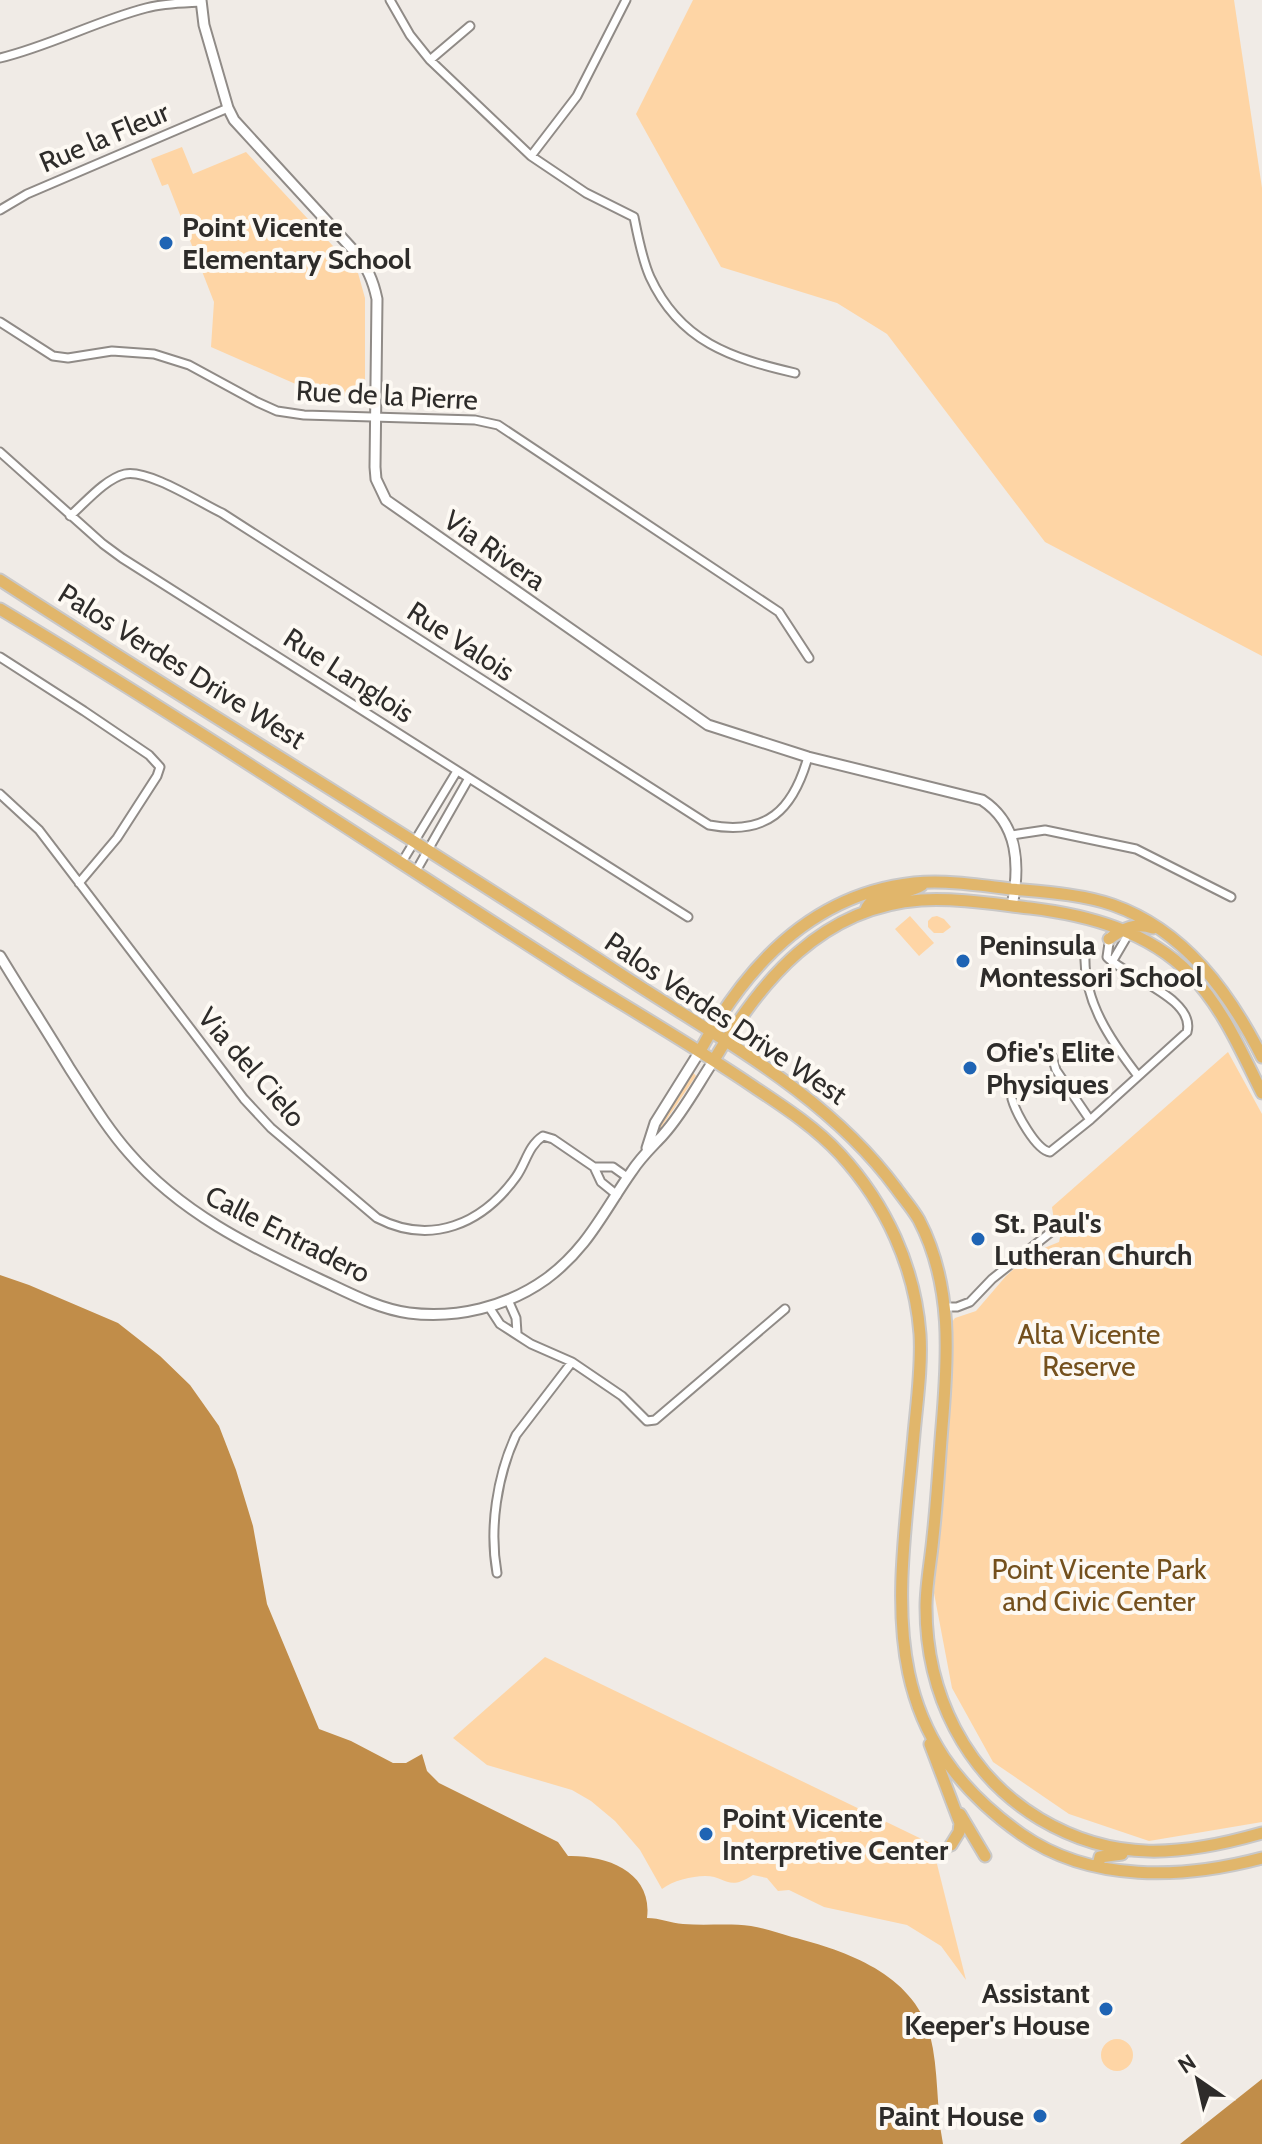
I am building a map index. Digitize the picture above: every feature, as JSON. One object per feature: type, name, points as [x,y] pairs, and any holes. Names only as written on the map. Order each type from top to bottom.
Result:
[{"type":"main road","name":"Palos Verdes Drive West","points":[[0,580],[428,849],[710,1032],[830,1116],[853,1136],[919,1219],[938,1274],[945,1307],[948,1355],[926,1606],[931,1659],[947,1715],[979,1767],[1025,1810],[1056,1829],[1103,1847],[1149,1853]]},
{"type":"main road","name":"Palos Verdes Drive West","points":[[0,609],[714,1060],[797,1117],[839,1152],[882,1209],[911,1280],[917,1310],[921,1364],[901,1586],[901,1630],[912,1695],[942,1754],[980,1801],[1029,1840],[1064,1856],[1135,1873],[1167,1874],[1202,1872],[1262,1858]]},
{"type":"main road","points":[[865,912],[873,900],[915,890],[925,882]]},
{"type":"main road","points":[[700,1051],[752,971],[794,930],[851,898],[879,889],[925,882],[1086,898],[1114,906],[1164,933],[1207,969],[1227,994],[1262,1057]]},
{"type":"main road","points":[[714,1060],[761,990],[795,953],[832,928],[865,912],[919,900],[959,899],[1066,913],[1120,929],[1165,954],[1189,972],[1224,1018],[1262,1093]]},
{"type":"main road","points":[[1109,939],[1120,929],[1147,926],[1164,933]]},
{"type":"main road","points":[[912,1695],[956,1807],[959,1832],[951,1845]]},
{"type":"main road","points":[[956,1807],[985,1856]]},
{"type":"main road","points":[[1098,1866],[1100,1857],[1106,1855],[1202,1849],[1262,1833]]},
{"type":"street","points":[[390,0],[410,35],[430,60],[531,156],[586,193],[634,217],[650,277],[665,303],[683,324],[705,343],[744,361],[795,373]]},
{"type":"street","points":[[531,156],[577,96],[626,0]]},
{"type":"street","points":[[0,58],[120,15],[149,7],[201,1]]},
{"type":"street","name":"Via Rivera","points":[[201,1],[204,25],[228,108],[244,133],[367,267],[374,283],[377,299],[376,479],[386,500],[708,725],[808,757],[982,800],[993,807],[1012,835]]},
{"type":"street","points":[[430,60],[470,26]]},
{"type":"street","name":"Rue la Fleur","points":[[0,210],[27,194],[228,108]]},
{"type":"street","name":"Rue de la Pierre","points":[[0,322],[53,356],[68,358],[112,351],[154,354],[189,365],[277,411],[304,415],[475,420],[498,425],[779,612],[809,658]]},
{"type":"street","name":"Rue Langlois","points":[[0,452],[70,516],[122,558],[688,917]]},
{"type":"street","name":"Rue Valois","points":[[70,516],[114,479],[134,474],[151,478],[222,513],[709,825],[731,829],[748,827],[773,817],[794,796],[808,757]]},
{"type":"street","points":[[0,657],[149,755],[160,767],[117,838],[79,883]]},
{"type":"street","points":[[402,862],[457,771]]},
{"type":"street","points":[[416,871],[469,778]]},
{"type":"street","name":"Via del Cielo","points":[[0,794],[39,830],[244,1099],[271,1128],[377,1218],[393,1227],[408,1230],[437,1230],[468,1220],[500,1196],[518,1174],[534,1142],[543,1136],[553,1139],[594,1167],[601,1182],[617,1195]]},
{"type":"street","points":[[1012,906],[1017,858],[1012,835],[1045,830],[1136,849],[1231,897]]},
{"type":"street","points":[[1112,962],[1120,929]]},
{"type":"street","points":[[1012,1099],[1015,1109],[1044,1152],[1050,1152],[1187,1032],[1188,1017],[1177,1003],[1107,957],[1109,939]]},
{"type":"street","points":[[1085,954],[1084,968],[1100,1020],[1114,1046],[1138,1076]]},
{"type":"street","name":"Calle Entradero","points":[[0,956],[116,1139],[164,1189],[188,1208],[285,1263],[385,1307],[407,1313],[435,1315],[489,1307],[544,1281],[586,1242],[645,1152]]},
{"type":"street","points":[[645,1152],[655,1123],[700,1051]]},
{"type":"street","points":[[1052,1056],[1056,1070],[1090,1120]]},
{"type":"street","points":[[645,1152],[665,1134],[714,1060]]},
{"type":"street","name":"Via del Cielo","points":[[594,1167],[613,1167],[627,1177]]},
{"type":"street","points":[[945,1307],[970,1302],[992,1279],[1051,1232]]},
{"type":"street","points":[[508,1300],[516,1318],[517,1333]]},
{"type":"street","points":[[489,1307],[500,1324],[531,1344],[572,1362],[622,1396],[647,1421],[655,1420],[785,1309]]},
{"type":"street","points":[[497,1573],[497,1504],[509,1449],[516,1435],[572,1362]]},
{"type":"green space","points":[[693,0],[1234,0],[1262,188],[1262,656],[1045,542],[887,334],[837,303],[721,267],[636,114]]},
{"type":"green space","points":[[182,147],[193,174],[246,152],[358,273],[365,298],[365,397],[323,396],[211,347],[214,302],[168,184],[162,186],[151,159]]},
{"type":"green space","points":[[910,916],[934,943],[919,956],[895,929]]},
{"type":"green space","points":[[937,916],[951,927],[943,933],[934,933],[928,927],[928,921]]},
{"type":"green space","name":"Alta Vicente Reserve","points":[[1228,1052],[1262,1114],[1262,1822],[1149,1841],[1069,1814],[993,1762],[952,1688],[934,1593],[949,1423],[952,1322],[976,1311],[1006,1276],[1032,1253],[1059,1242],[1062,1228],[1054,1220],[1052,1207]]},
{"type":"green space","points":[[692,1071],[696,1076],[654,1138],[660,1120]]},
{"type":"green space","points":[[545,1657],[932,1844],[966,1980],[941,1946],[907,1925],[824,1907],[789,1890],[778,1891],[767,1878],[753,1875],[732,1883],[700,1876],[677,1881],[662,1889],[640,1850],[615,1821],[591,1801],[572,1790],[487,1765],[453,1738]]},
{"type":"green space","points":[[1117,2039],[1128,2044],[1133,2055],[1128,2066],[1117,2071],[1106,2066],[1101,2055],[1106,2044]]},
{"type":"shaded area","points":[[0,1275],[118,1323],[190,1385],[219,1426],[253,1526],[267,1604],[319,1729],[351,1741],[393,1763],[406,1763],[422,1754],[427,1771],[439,1783],[558,1842],[568,1856],[598,1859],[624,1869],[643,1889],[647,1918],[683,1924],[761,1928],[834,1950],[875,1968],[909,1996],[930,2035],[943,2144],[0,2144]]},
{"type":"shaded area","points":[[1262,2079],[1262,2144],[1180,2144]]},
{"type":"place","name":"Point Vicente Elementary School","points":[[166,243]]},
{"type":"place","name":"Peninsula Montessori School","points":[[963,961]]},
{"type":"place","name":"Ofie's Elite Physiques","points":[[970,1068]]},
{"type":"place","name":"St. Paul's Lutheran Church","points":[[978,1239]]},
{"type":"place","name":"Point Vicente Interpretive Center","points":[[706,1834]]},
{"type":"place","name":"Assistant Keeper's House","points":[[1106,2009]]},
{"type":"place","name":"Paint House","points":[[1040,2116]]},
{"type":"park label","name":"Point Vicente Park and Civic Center","points":[[1099,1585]]}]
